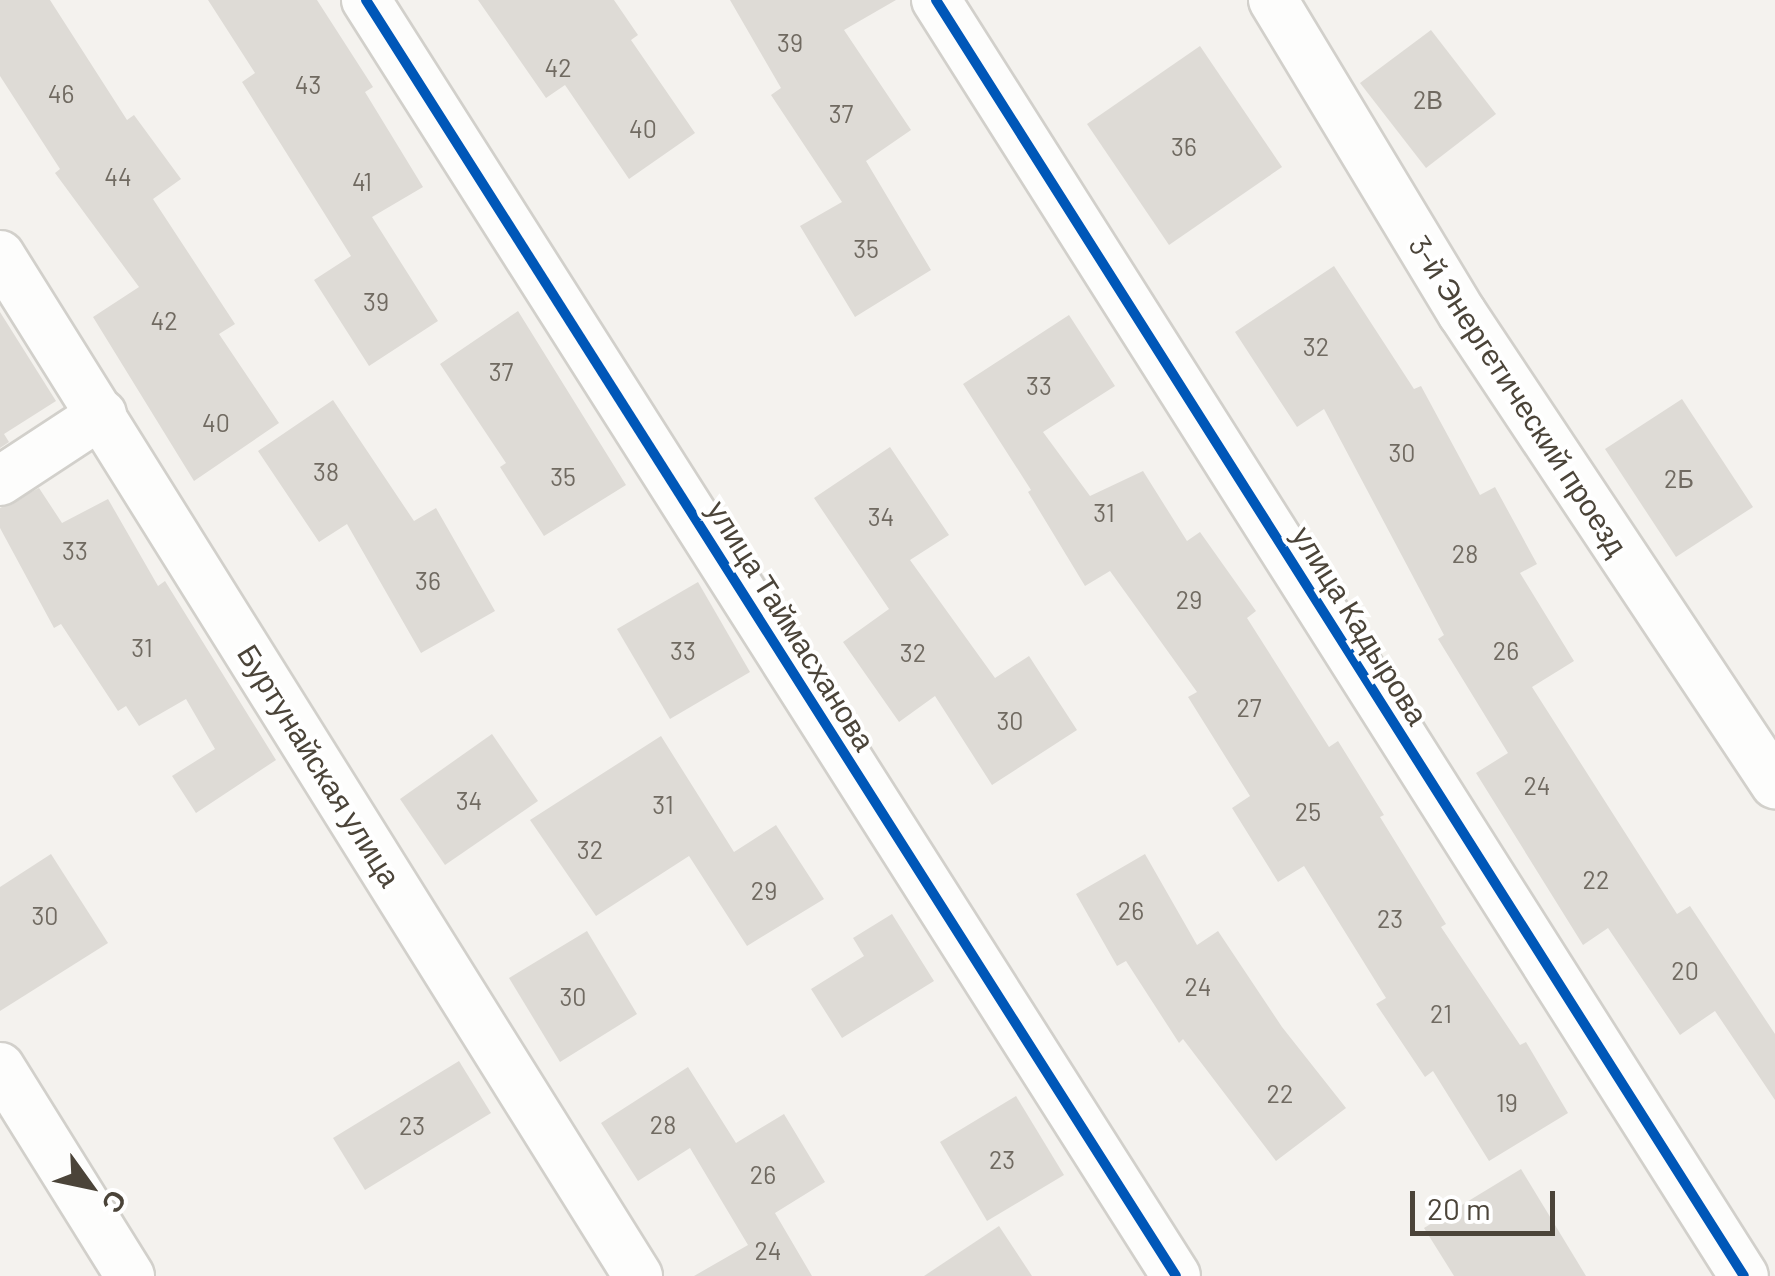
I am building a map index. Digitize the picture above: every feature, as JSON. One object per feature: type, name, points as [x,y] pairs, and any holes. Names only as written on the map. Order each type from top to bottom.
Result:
[{"type":"street","name":"улица Таймасханова","points":[[366,0],[1176,1276]]},
{"type":"street","name":"улица Кадырова","points":[[936,0],[1744,1276]]},
{"type":"street","name":"3-й Энергетический проезд","points":[[1273,0],[1462,313],[1775,784]]},
{"type":"street","name":"Буртунайская улица","points":[[0,255],[638,1276]]},
{"type":"street","points":[[0,481],[102,414]]},
{"type":"street","points":[[0,1067],[130,1276]]},
{"type":"building","points":[[0,0],[50,0],[127,120],[134,115],[181,179],[153,199],[235,324],[219,334],[279,423],[194,481],[93,317],[139,287],[55,173],[60,169],[0,76]]},
{"type":"building","points":[[208,0],[317,0],[373,87],[365,92],[423,187],[372,217],[438,321],[369,366],[314,280],[351,256],[242,82],[255,73]]},
{"type":"building","points":[[478,0],[614,0],[638,35],[631,40],[695,133],[629,179],[565,85],[546,98]]},
{"type":"building","points":[[730,0],[896,0],[844,30],[911,130],[866,161],[931,270],[855,317],[800,226],[842,202],[771,95],[781,88]]},
{"type":"building","points":[[1431,30],[1496,114],[1426,168],[1360,83]]},
{"type":"building","points":[[1200,46],[1282,167],[1169,245],[1087,124]]},
{"type":"building","points":[[1334,266],[1414,389],[1421,386],[1480,495],[1495,487],[1537,564],[1520,573],[1574,661],[1532,687],[1677,914],[1690,906],[1775,1034],[1775,1100],[1715,1011],[1680,1035],[1608,928],[1583,945],[1476,773],[1508,753],[1438,639],[1444,635],[1324,409],[1297,427],[1235,332]]},
{"type":"building","points":[[518,311],[626,485],[544,536],[500,467],[506,463],[440,364]]},
{"type":"building","points":[[0,312],[56,401],[4,434],[9,442],[0,448]]},
{"type":"building","points":[[1069,315],[1115,386],[1043,432],[1090,496],[1143,471],[1187,541],[1200,532],[1256,611],[1247,618],[1329,747],[1338,741],[1384,815],[1380,817],[1446,924],[1441,927],[1520,1045],[1526,1042],[1568,1113],[1489,1161],[1433,1071],[1425,1077],[1376,1004],[1386,998],[1304,866],[1278,882],[1232,808],[1250,796],[1188,697],[1197,692],[1110,571],[1085,586],[1028,492],[1031,490],[963,384]]},
{"type":"building","points":[[1682,399],[1753,507],[1676,557],[1605,449]]},
{"type":"building","points":[[333,400],[414,521],[436,508],[495,611],[421,653],[347,524],[319,542],[258,451]]},
{"type":"building","points":[[890,447],[949,535],[910,560],[995,678],[1029,656],[1077,730],[992,785],[935,696],[899,722],[843,642],[889,609],[814,498]]},
{"type":"building","points":[[39,488],[62,523],[108,499],[158,586],[165,581],[276,760],[196,813],[172,776],[215,749],[186,699],[139,726],[126,706],[118,711],[61,624],[54,628],[0,528],[0,508]]},
{"type":"building","points":[[698,582],[750,672],[670,719],[617,629]]},
{"type":"building","points":[[492,734],[538,801],[445,865],[400,799]]},
{"type":"building","points":[[661,736],[734,852],[776,825],[824,899],[747,946],[689,856],[596,916],[530,820]]},
{"type":"building","points":[[51,854],[108,943],[0,1011],[0,887]]},
{"type":"building","points":[[1145,854],[1197,945],[1218,931],[1282,1027],[1346,1108],[1276,1161],[1183,1039],[1179,1043],[1126,961],[1117,966],[1076,894]]},
{"type":"building","points":[[892,914],[934,981],[842,1038],[811,989],[864,956],[853,938]]},
{"type":"building","points":[[587,931],[637,1014],[560,1062],[509,978]]},
{"type":"building","points":[[459,1061],[491,1113],[365,1190],[333,1138]]},
{"type":"building","points":[[688,1067],[736,1143],[784,1114],[825,1182],[775,1213],[812,1276],[694,1276],[748,1245],[690,1148],[638,1181],[601,1123]]},
{"type":"building","points":[[1016,1096],[1064,1175],[987,1221],[940,1142]]},
{"type":"building","points":[[1521,1169],[1586,1276],[1454,1276],[1424,1228]]},
{"type":"building","points":[[999,1226],[1032,1276],[924,1276]]},
{"type":"cycle path","points":[[366,0],[1176,1276]]},
{"type":"cycle path","points":[[936,0],[1744,1276]]}]
